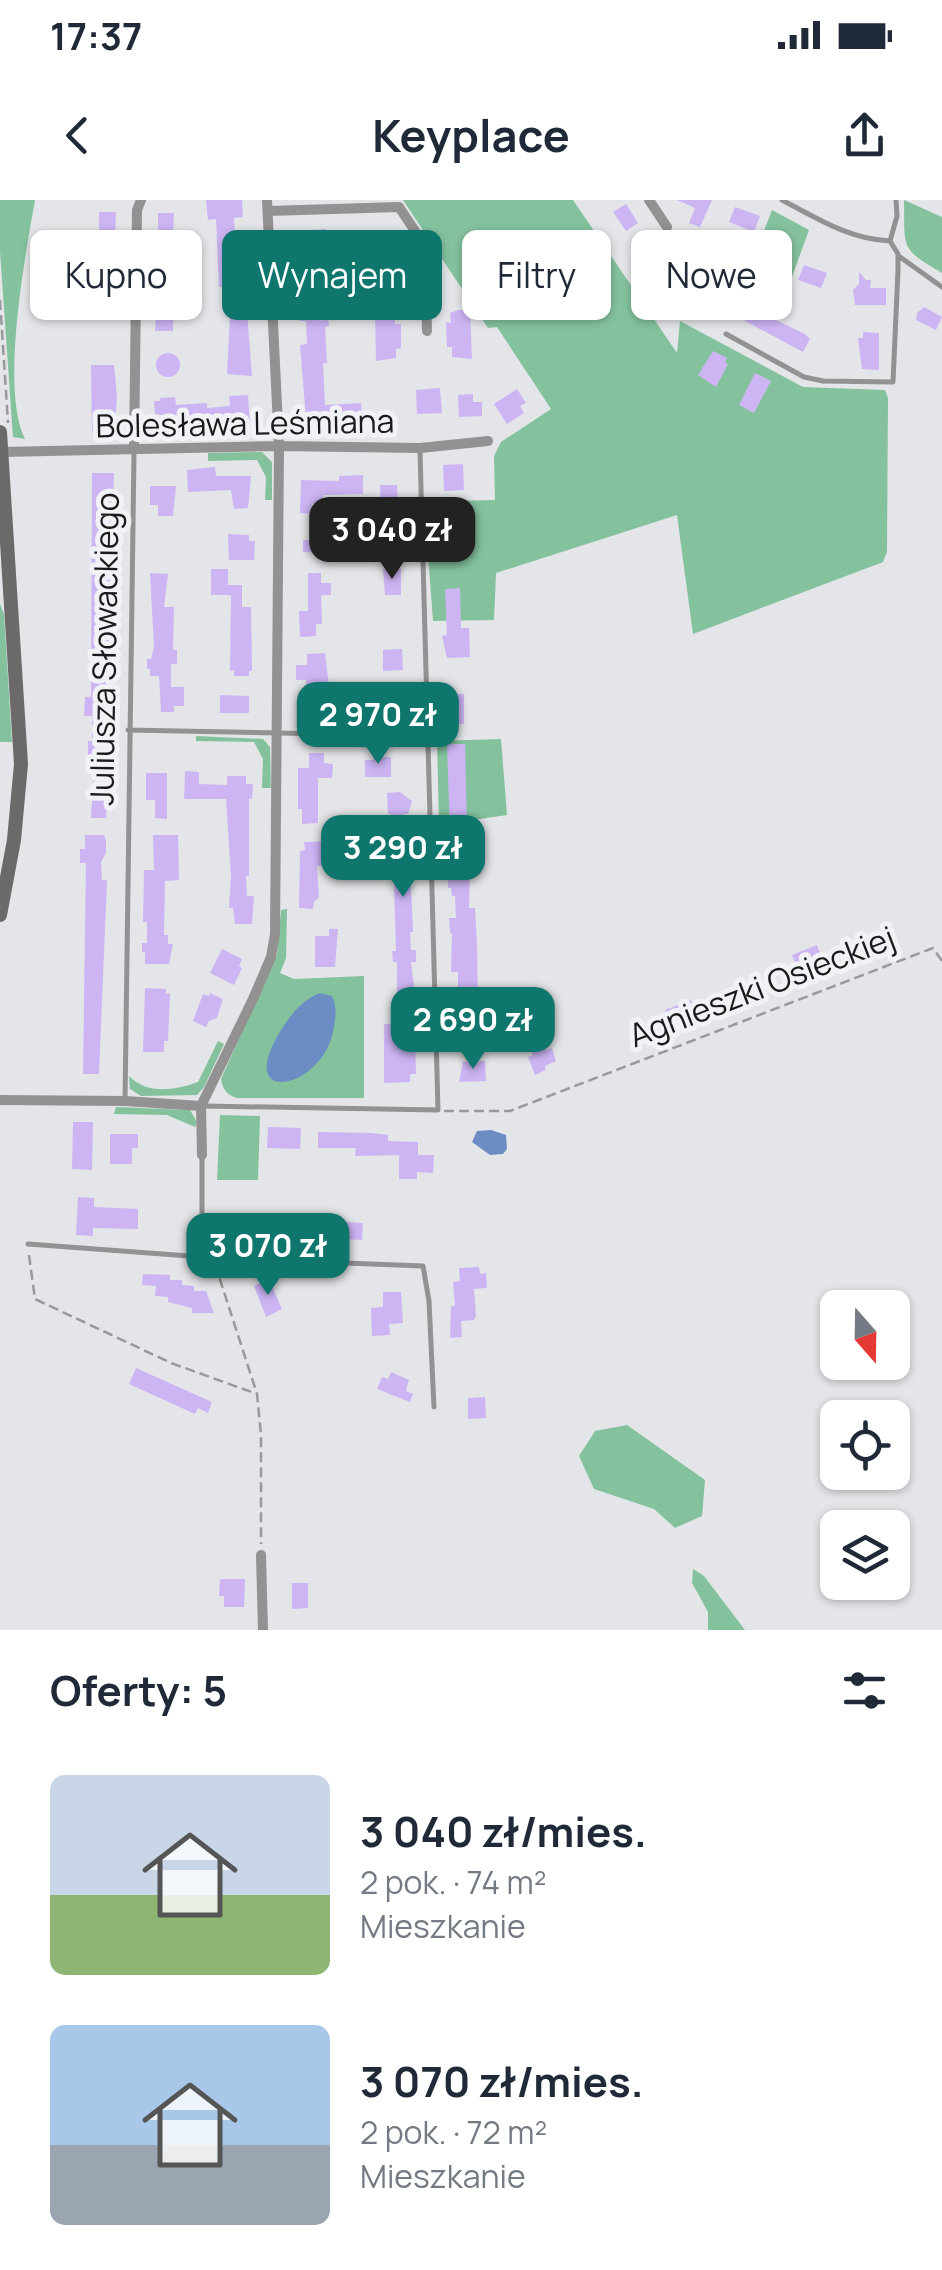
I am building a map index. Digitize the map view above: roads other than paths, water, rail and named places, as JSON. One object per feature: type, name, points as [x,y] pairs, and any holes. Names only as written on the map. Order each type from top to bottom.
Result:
[{"type":"street","name":"Juliusza Słowackiego","points":[[134,450],[137,210],[141,200]]},
{"type":"street","points":[[649,200],[668,227]]},
{"type":"street","points":[[202,1155],[201,1106],[274,946],[280,446],[268,206],[399,207],[425,246],[426,330]]},
{"type":"street","name":"Bolesława Leśmiana","points":[[4,441],[134,450],[420,448],[488,441]]},
{"type":"street","points":[[0,915],[14,840],[21,764],[4,441]]},
{"type":"street","points":[[0,1100],[201,1106]]},
{"type":"street","points":[[261,1556],[263,1630]]},
{"type":"lane","points":[[782,200],[842,232],[867,240],[890,241]]},
{"type":"lane","points":[[896,200],[890,241],[898,254],[942,286]]},
{"type":"lane","points":[[726,334],[804,377],[893,382],[898,254]]},
{"type":"lane","points":[[201,1106],[438,1110],[420,448]]},
{"type":"lane","name":"Juliusza Słowackiego","points":[[125,1101],[134,450]]},
{"type":"lane","points":[[128,730],[428,736]]},
{"type":"lane","points":[[202,1155],[202,1227],[216,1258]]},
{"type":"lane","points":[[28,1244],[216,1258],[423,1266],[434,1406]]},
{"type":"water","points":[[320,993],[332,996],[335,1007],[327,1048],[316,1065],[301,1076],[287,1082],[275,1081],[268,1074],[268,1059],[277,1037],[295,1011]]},
{"type":"water","points":[[477,1131],[506,1135],[507,1149],[503,1154],[490,1155],[472,1142]]}]
